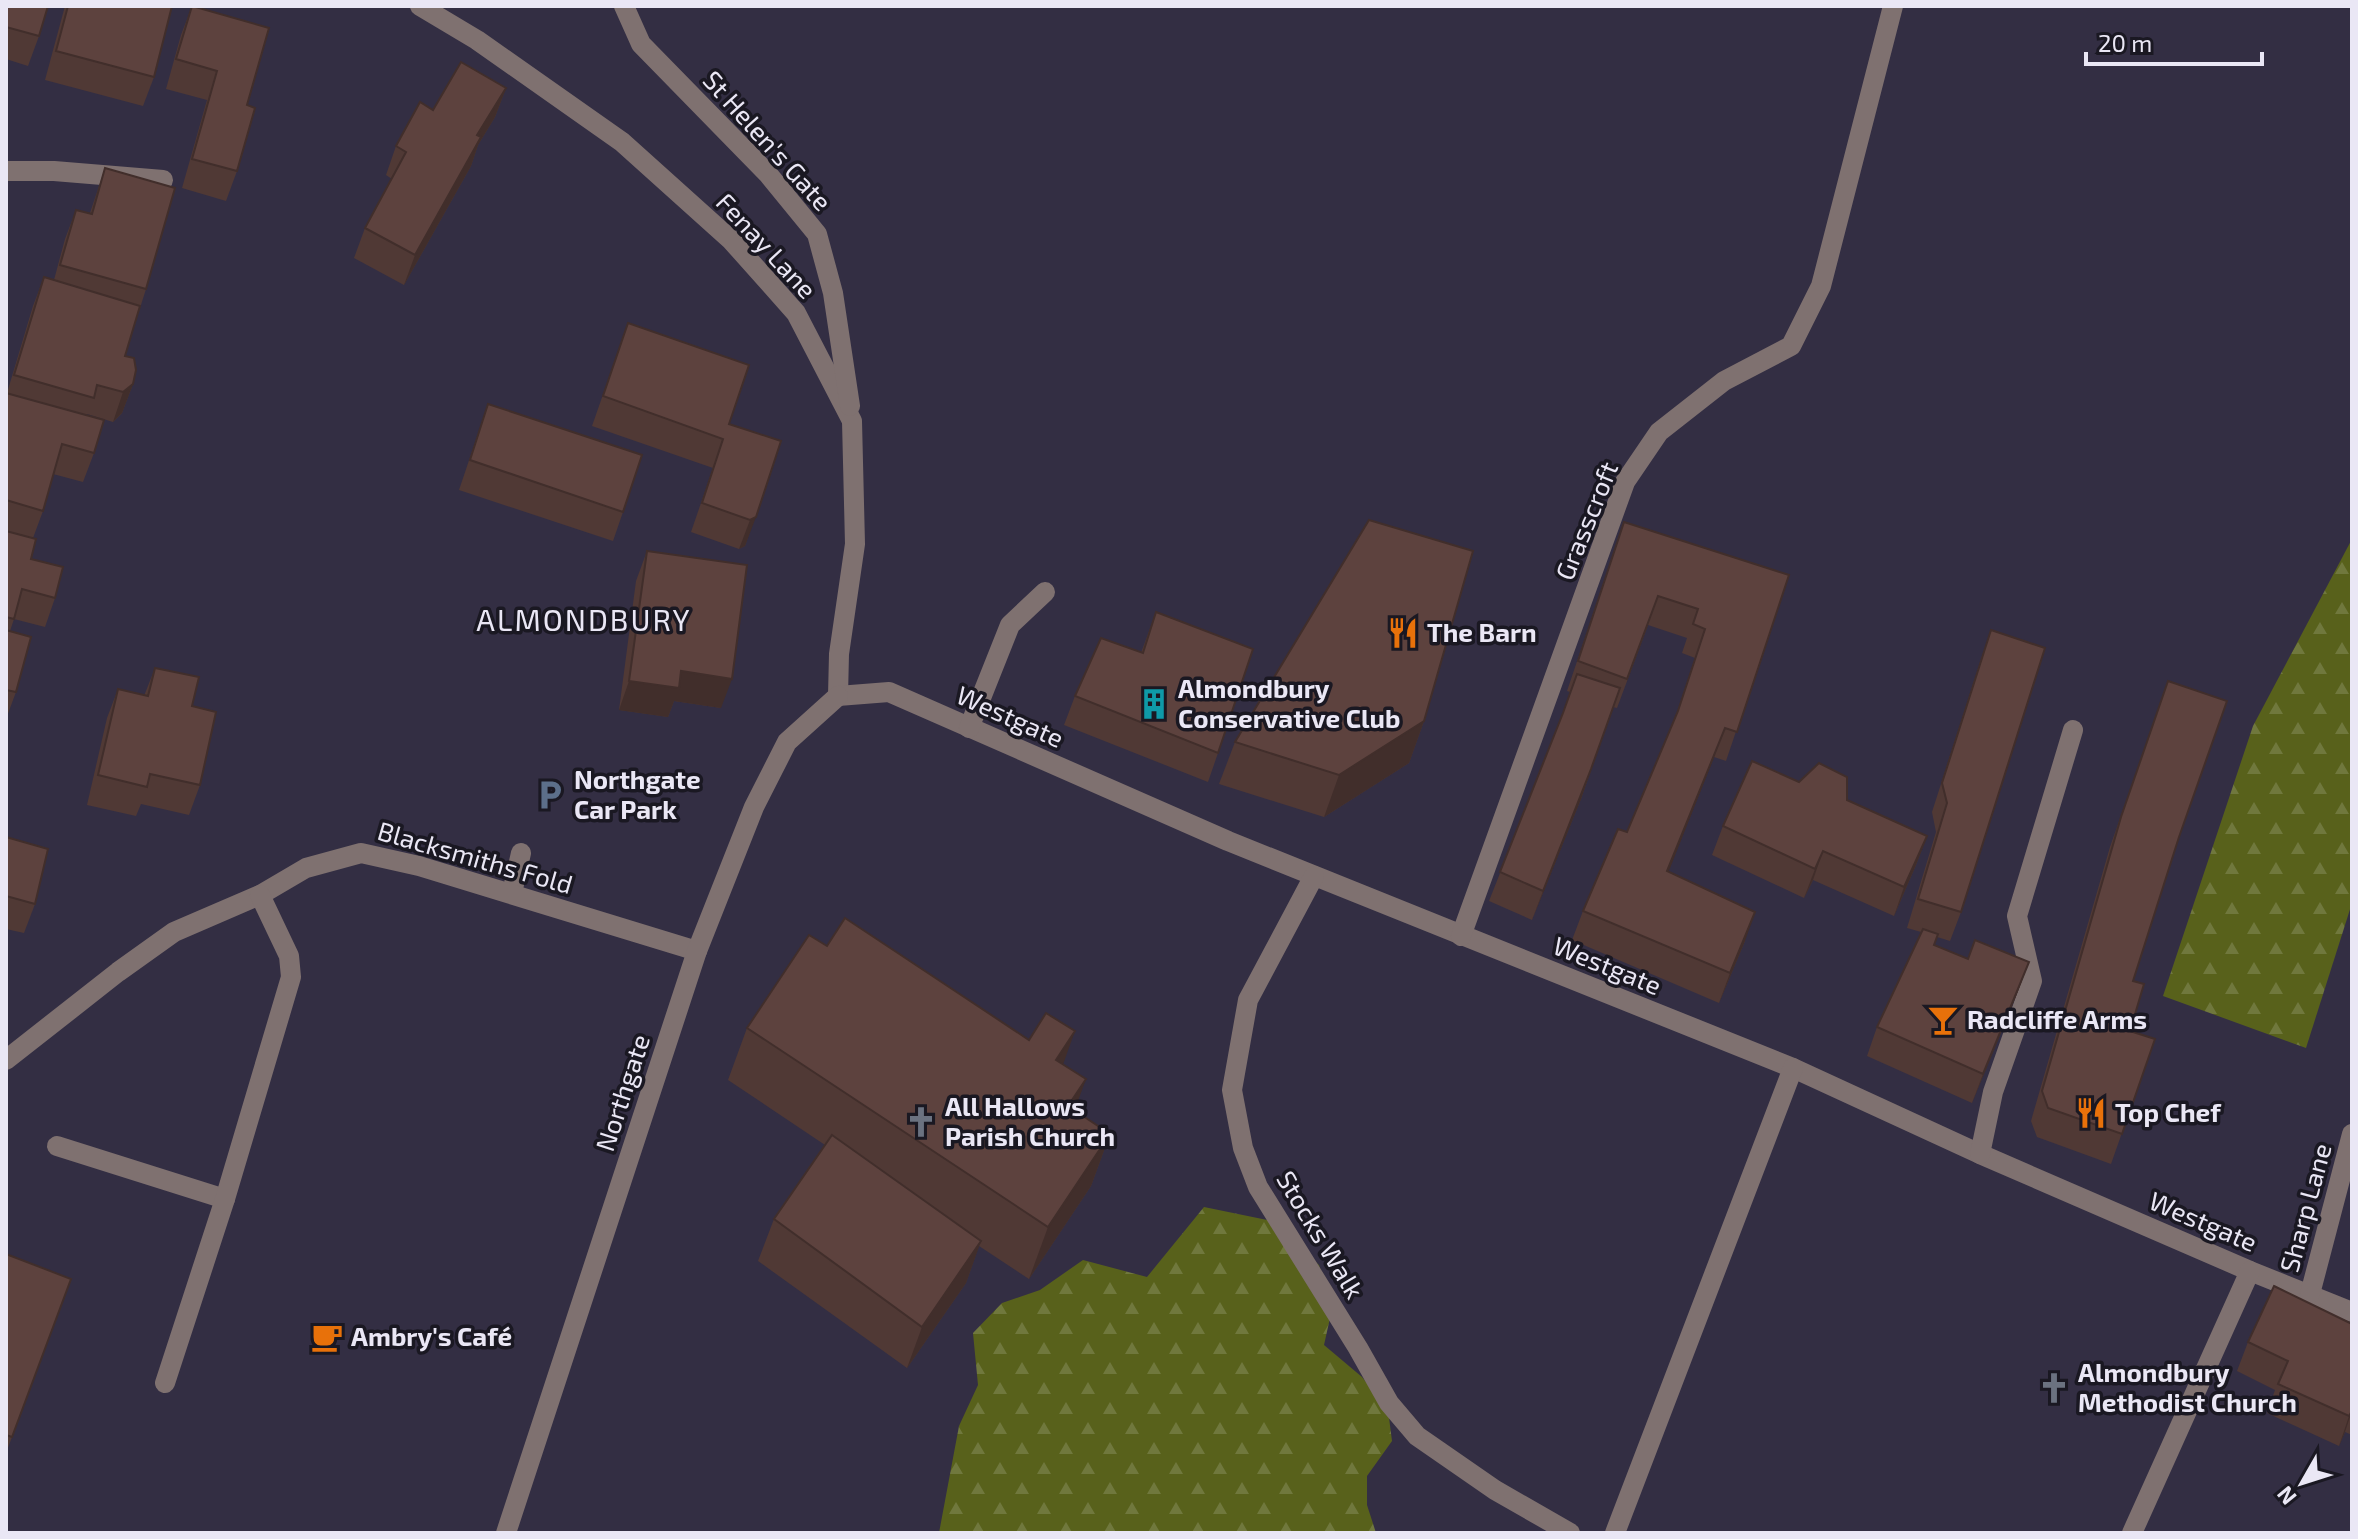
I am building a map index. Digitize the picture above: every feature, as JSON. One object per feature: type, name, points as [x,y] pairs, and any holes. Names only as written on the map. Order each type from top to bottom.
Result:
[{"type":"street","name":"Fenay Lane","points":[[420,6],[477,40],[622,142],[731,240],[796,313],[852,421],[855,544],[839,654],[838,696]]},
{"type":"street","name":"St Helen's Gate","points":[[624,6],[641,44],[768,174],[817,234],[833,293],[852,421]]},
{"type":"street","name":"Grasscroft","points":[[1461,936],[1625,482],[1659,432],[1724,381],[1791,346],[1821,286],[1893,6]]},
{"type":"street","points":[[6,171],[54,171],[163,180]]},
{"type":"street","points":[[969,728],[1010,625],[1045,592]]},
{"type":"street","name":"Westgate","points":[[838,696],[889,692],[1228,841],[1793,1068],[1980,1154],[2352,1312]]},
{"type":"street","name":"Northgate","points":[[506,1533],[697,951],[754,807],[787,742],[838,696]]},
{"type":"street","points":[[1980,1154],[1993,1092],[2032,981],[2017,916],[2073,730]]},
{"type":"street","name":"Blacksmiths Fold","points":[[6,1060],[174,932],[260,895],[306,868],[361,853],[512,893],[697,951]]},
{"type":"street","points":[[512,893],[521,853]]},
{"type":"street","name":"Stocks Walk","points":[[1314,876],[1248,1000],[1232,1090],[1243,1148],[1258,1187],[1389,1403],[1417,1436],[1495,1490],[1570,1533]]},
{"type":"street","points":[[165,1383],[225,1199],[291,977],[289,956],[260,895]]},
{"type":"street","points":[[1615,1533],[1793,1068]]},
{"type":"street","name":"Sharp Lane","points":[[2310,1294],[2352,1134]]},
{"type":"street","points":[[57,1146],[225,1199]]},
{"type":"street","points":[[2132,1533],[2250,1271]]},
{"type":"green space","points":[[2352,539],[2352,903],[2306,1048],[2163,996],[2253,726]]},
{"type":"green space","points":[[1204,1207],[1272,1221],[1319,1265],[1332,1309],[1324,1345],[1362,1377],[1388,1410],[1392,1441],[1367,1476],[1367,1505],[1376,1533],[939,1533],[959,1426],[978,1385],[973,1333],[1002,1303],[1040,1290],[1083,1260],[1147,1277]]},
{"type":"building","points":[[6,6],[48,6],[39,36],[6,27]]},
{"type":"building","points":[[68,6],[172,6],[154,77],[56,51]]},
{"type":"building","points":[[192,6],[269,28],[247,105],[255,108],[237,171],[192,159],[217,71],[176,59]]},
{"type":"building","points":[[461,62],[506,88],[477,135],[481,137],[415,255],[365,228],[406,152],[396,146],[420,102],[433,110]]},
{"type":"building","points":[[105,168],[175,188],[146,289],[60,265],[76,210],[92,214]]},
{"type":"building","points":[[44,277],[140,306],[125,356],[134,358],[136,370],[133,384],[123,392],[97,385],[94,398],[14,375]]},
{"type":"building","points":[[628,323],[749,365],[729,424],[781,441],[756,517],[750,520],[702,503],[723,439],[603,396]]},
{"type":"building","points":[[6,393],[104,420],[94,453],[62,444],[43,511],[6,500]]},
{"type":"building","points":[[488,404],[642,455],[623,512],[470,460]]},
{"type":"building","points":[[1369,520],[1473,551],[1424,721],[1339,775],[1235,742]]},
{"type":"building","points":[[1624,522],[1789,575],[1737,732],[1725,728],[1667,871],[1755,912],[1730,973],[1583,911],[1618,829],[1627,832],[1678,711],[1705,629],[1693,624],[1698,609],[1658,596],[1627,679],[1578,661]]},
{"type":"building","points":[[6,531],[36,539],[31,559],[63,567],[55,598],[22,589],[14,619],[6,617]]},
{"type":"building","points":[[647,551],[747,565],[732,679],[681,671],[679,688],[629,681]]},
{"type":"building","name":"Almondbury Conservative Club","points":[[1156,612],[1253,649],[1218,753],[1075,696],[1101,638],[1143,653]]},
{"type":"building","points":[[6,630],[31,637],[16,692],[6,690]]},
{"type":"building","points":[[1991,630],[2045,648],[1961,912],[1918,899],[1947,803],[1942,783]]},
{"type":"building","points":[[155,668],[199,677],[192,706],[216,712],[200,785],[150,774],[147,787],[98,775],[118,689],[148,696]]},
{"type":"building","points":[[1577,674],[1620,688],[1543,891],[1500,872]]},
{"type":"building","points":[[2168,681],[2227,701],[2133,981],[2144,984],[2130,1031],[2155,1039],[2122,1134],[2048,1108],[2042,1091],[2121,817]]},
{"type":"building","points":[[1752,761],[1799,782],[1819,763],[1847,777],[1847,800],[1927,836],[1904,887],[1823,851],[1815,869],[1723,826]]},
{"type":"building","points":[[6,837],[48,849],[35,904],[6,896]]},
{"type":"building","name":"All Hallows Parish Church","points":[[845,918],[1029,1040],[1046,1013],[1075,1031],[1056,1060],[1086,1079],[1068,1106],[1110,1134],[1048,1227],[747,1028],[809,935],[827,946]]},
{"type":"building","points":[[1923,929],[1938,934],[1934,945],[1968,959],[1975,940],[2029,962],[1983,1074],[1877,1027]]},
{"type":"building","points":[[832,1135],[981,1241],[922,1327],[774,1219]]},
{"type":"building","points":[[6,1254],[71,1279],[12,1437],[6,1435]]},
{"type":"building","points":[[2274,1286],[2352,1324],[2352,1411],[2349,1416],[2278,1384],[2288,1361],[2248,1342]]},
{"type":"place","name":"The Barn","points":[[1403,633]]},
{"type":"place","name":"Almondbury Conservative Club","points":[[1154,704]]},
{"type":"place","name":"Northgate Car Park","points":[[550,795]]},
{"type":"place","name":"Radcliffe Arms","points":[[1943,1020]]},
{"type":"place","name":"Top Chef","points":[[2091,1113]]},
{"type":"place","name":"All Hallows Parish Church","points":[[921,1122]]},
{"type":"place","name":"Ambry's Café","points":[[327,1337]]},
{"type":"place","name":"Almondbury Methodist Church","points":[[2054,1388]]},
{"type":"district","name":"ALMONDBURY","points":[[584,621]]}]
